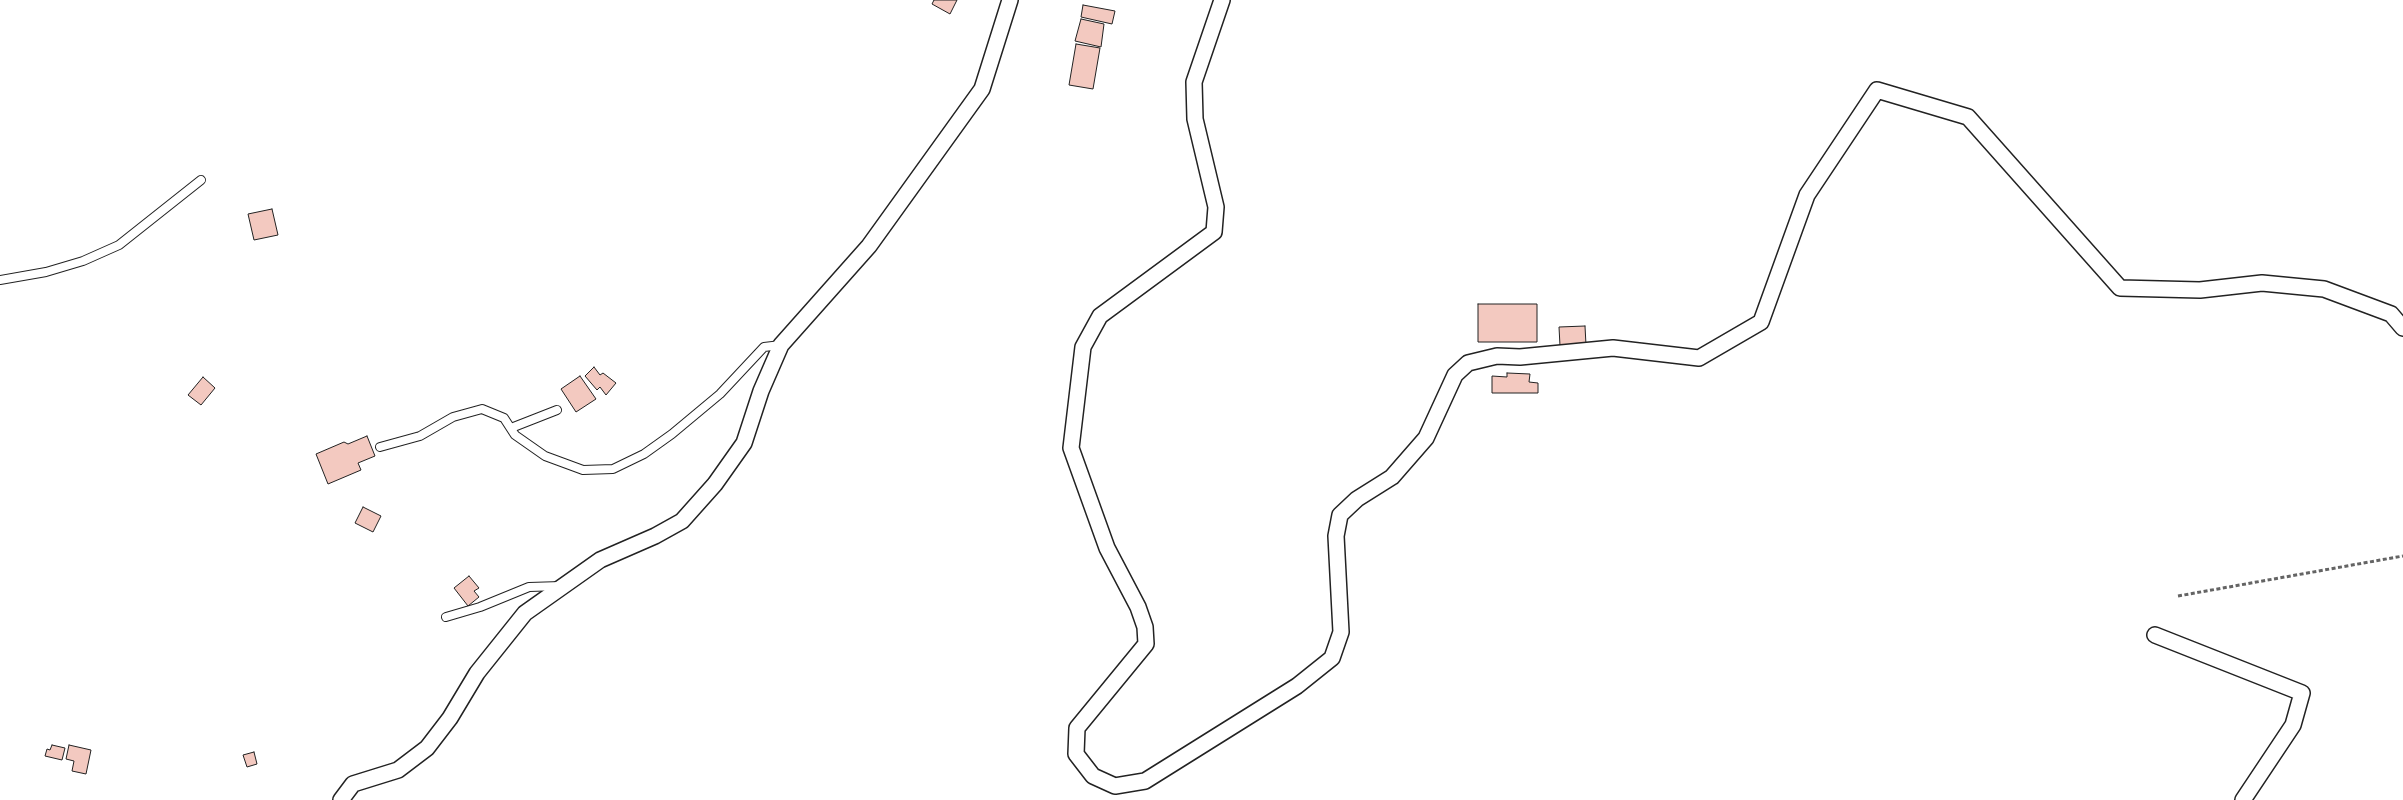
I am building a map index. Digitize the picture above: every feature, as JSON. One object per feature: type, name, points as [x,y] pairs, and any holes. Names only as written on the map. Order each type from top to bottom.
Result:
[{"type":"street","points":[[341,800],[353,784],[398,770],[427,748],[450,718],[477,673],[525,613],[600,560],[655,536],[682,520],[715,484],[744,443],[760,391],[781,345],[869,246],[982,89],[1010,0]]},
{"type":"street","points":[[1222,0],[1194,82],[1195,119],[1216,207],[1214,232],[1100,316],[1083,347],[1071,448],[1107,548],[1138,607],[1145,627],[1146,644],[1077,728],[1076,754],[1093,776],[1115,786],[1145,781],[1297,686],[1332,658],[1341,632],[1336,536],[1340,515],[1357,499],[1392,477],[1426,438],[1455,376],[1468,363],[1497,356],[1520,357],[1613,348],[1699,358],[1761,322],[1807,195],[1876,90],[1968,117],[2120,288],[2200,290],[2262,283],[2324,289],[2391,314],[2403,328]]},
{"type":"street","points":[[2155,636],[2302,693],[2293,725],[2243,800]]},
{"type":"lane","points":[[0,280],[46,272],[83,261],[119,245],[201,180]]},
{"type":"lane","points":[[380,447],[420,436],[453,418],[482,409],[504,418],[515,435],[545,456],[583,470],[613,469],[644,454],[672,434],[720,394],[764,347],[781,345]]},
{"type":"lane","points":[[511,428],[557,410]]},
{"type":"lane","points":[[446,616],[480,607],[529,587],[565,586]]},
{"type":"path","points":[[2178,596],[2403,556]]},
{"type":"building","points":[[934,0],[957,0],[950,14],[932,4]]},
{"type":"building","points":[[1083,5],[1115,11],[1112,24],[1081,17]]},
{"type":"building","points":[[1081,19],[1104,24],[1101,47],[1075,41]]},
{"type":"building","points":[[1076,44],[1100,48],[1093,89],[1069,85]]},
{"type":"building","points":[[272,209],[278,235],[254,240],[248,214]]},
{"type":"building","points":[[1478,304],[1537,304],[1537,342],[1478,342]]},
{"type":"building","points":[[1585,326],[1586,345],[1560,346],[1559,327]]},
{"type":"building","points":[[594,367],[600,375],[603,373],[616,383],[606,395],[600,387],[597,390],[585,376]]},
{"type":"building","points":[[1507,373],[1530,374],[1529,382],[1538,383],[1538,393],[1492,393],[1492,376],[1507,377]]},
{"type":"building","points":[[580,376],[596,399],[576,412],[561,389]]},
{"type":"building","points":[[203,377],[215,388],[201,405],[188,395]]},
{"type":"building","points":[[367,436],[375,456],[358,463],[361,470],[328,484],[316,454],[344,442],[348,444]]},
{"type":"building","points":[[363,507],[381,516],[373,532],[355,523]]},
{"type":"building","points":[[469,576],[479,588],[474,591],[479,597],[468,606],[454,588]]},
{"type":"building","points":[[52,745],[65,748],[62,760],[45,756],[47,749],[50,750]]},
{"type":"building","points":[[69,745],[91,750],[86,774],[72,771],[74,761],[66,759]]},
{"type":"building","points":[[254,752],[257,764],[247,767],[243,755]]}]
